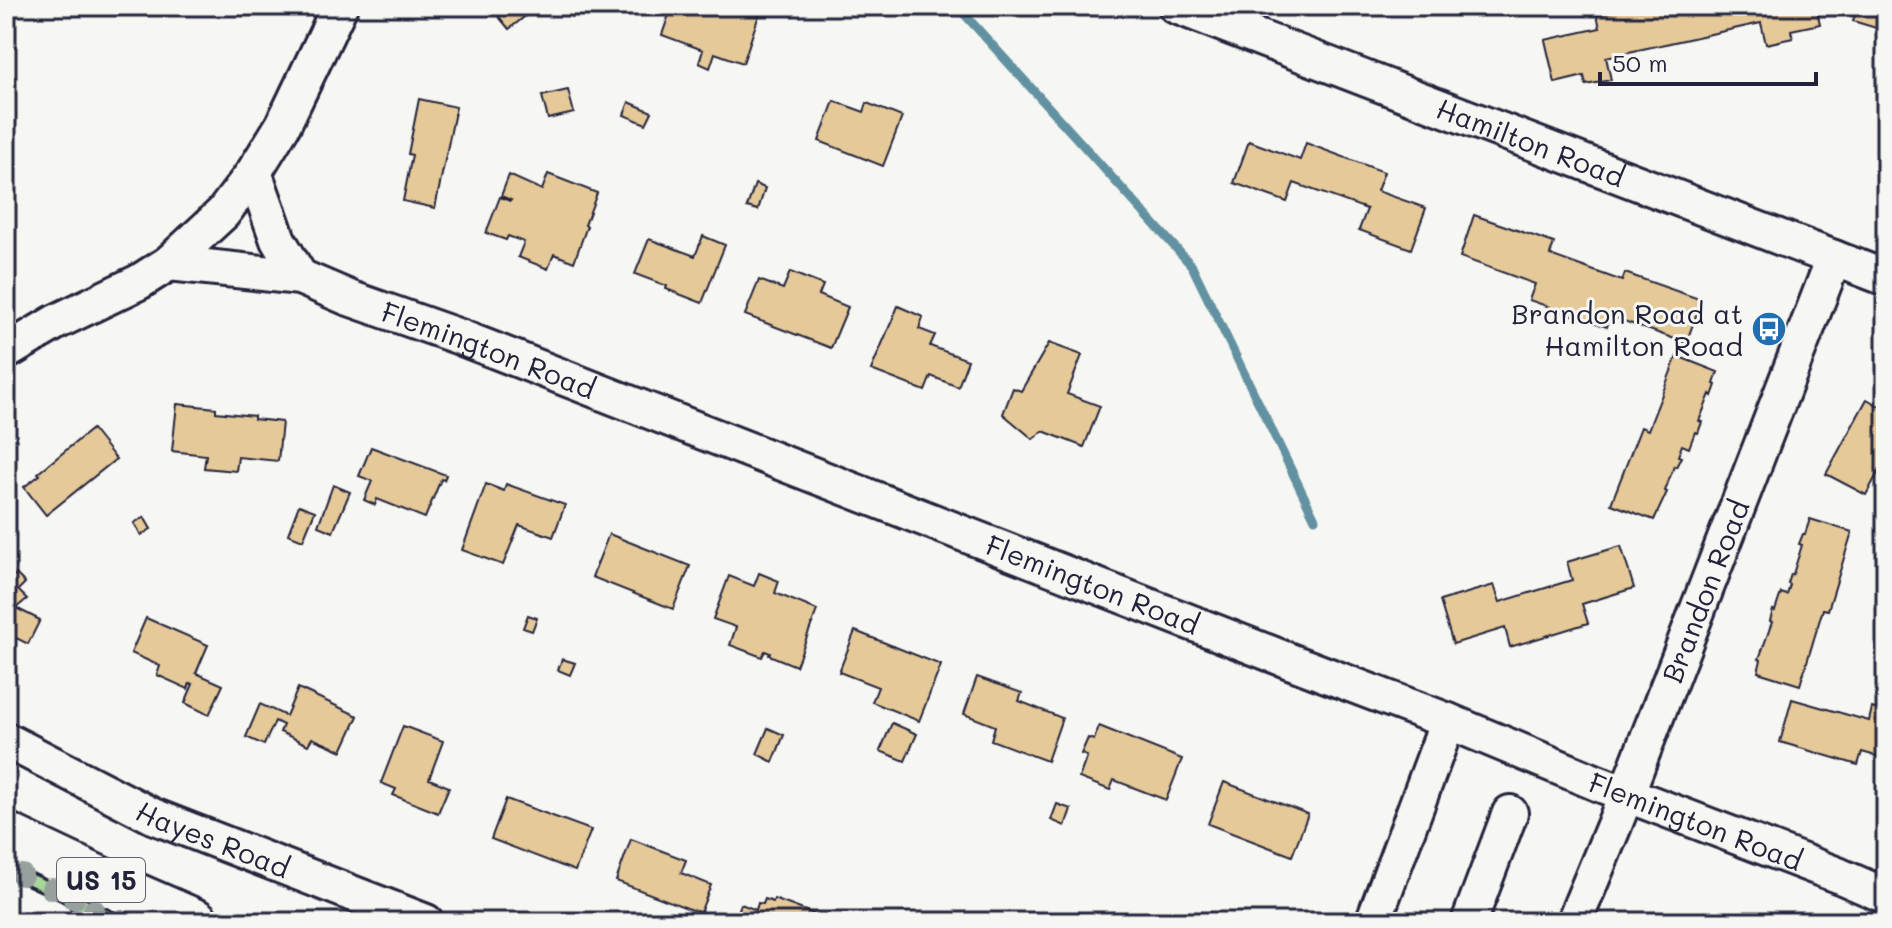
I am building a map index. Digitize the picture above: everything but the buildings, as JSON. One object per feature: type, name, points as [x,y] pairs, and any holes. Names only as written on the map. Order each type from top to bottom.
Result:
[{"type":"highway","name":"US 15","points":[[6,835],[196,922]]},
{"type":"highway","name":"US 15","points":[[6,901],[51,922]]},
{"type":"street","points":[[6,352],[169,263],[223,213],[254,172],[283,125],[340,6]]},
{"type":"street","name":"Hamilton Road","points":[[1176,6],[1886,278]]},
{"type":"street","points":[[254,172],[278,240],[300,277]]},
{"type":"street","name":"Brandon Road","points":[[1574,922],[1834,258]]},
{"type":"street","name":"Flemington Road","points":[[169,263],[300,277],[1448,721],[1886,896]]},
{"type":"street","points":[[1373,922],[1448,721]]},
{"type":"street","name":"Hayes Road","points":[[6,740],[153,816],[426,922]]},
{"type":"street","points":[[1469,922],[1510,813]]},
{"type":"green space","points":[[6,850],[162,922],[88,922],[6,884]]},
{"type":"waterway","points":[[957,6],[1192,266],[1315,519]]},
{"type":"place","name":"Brandon Road at Hamilton Road","points":[[1769,329]]}]
